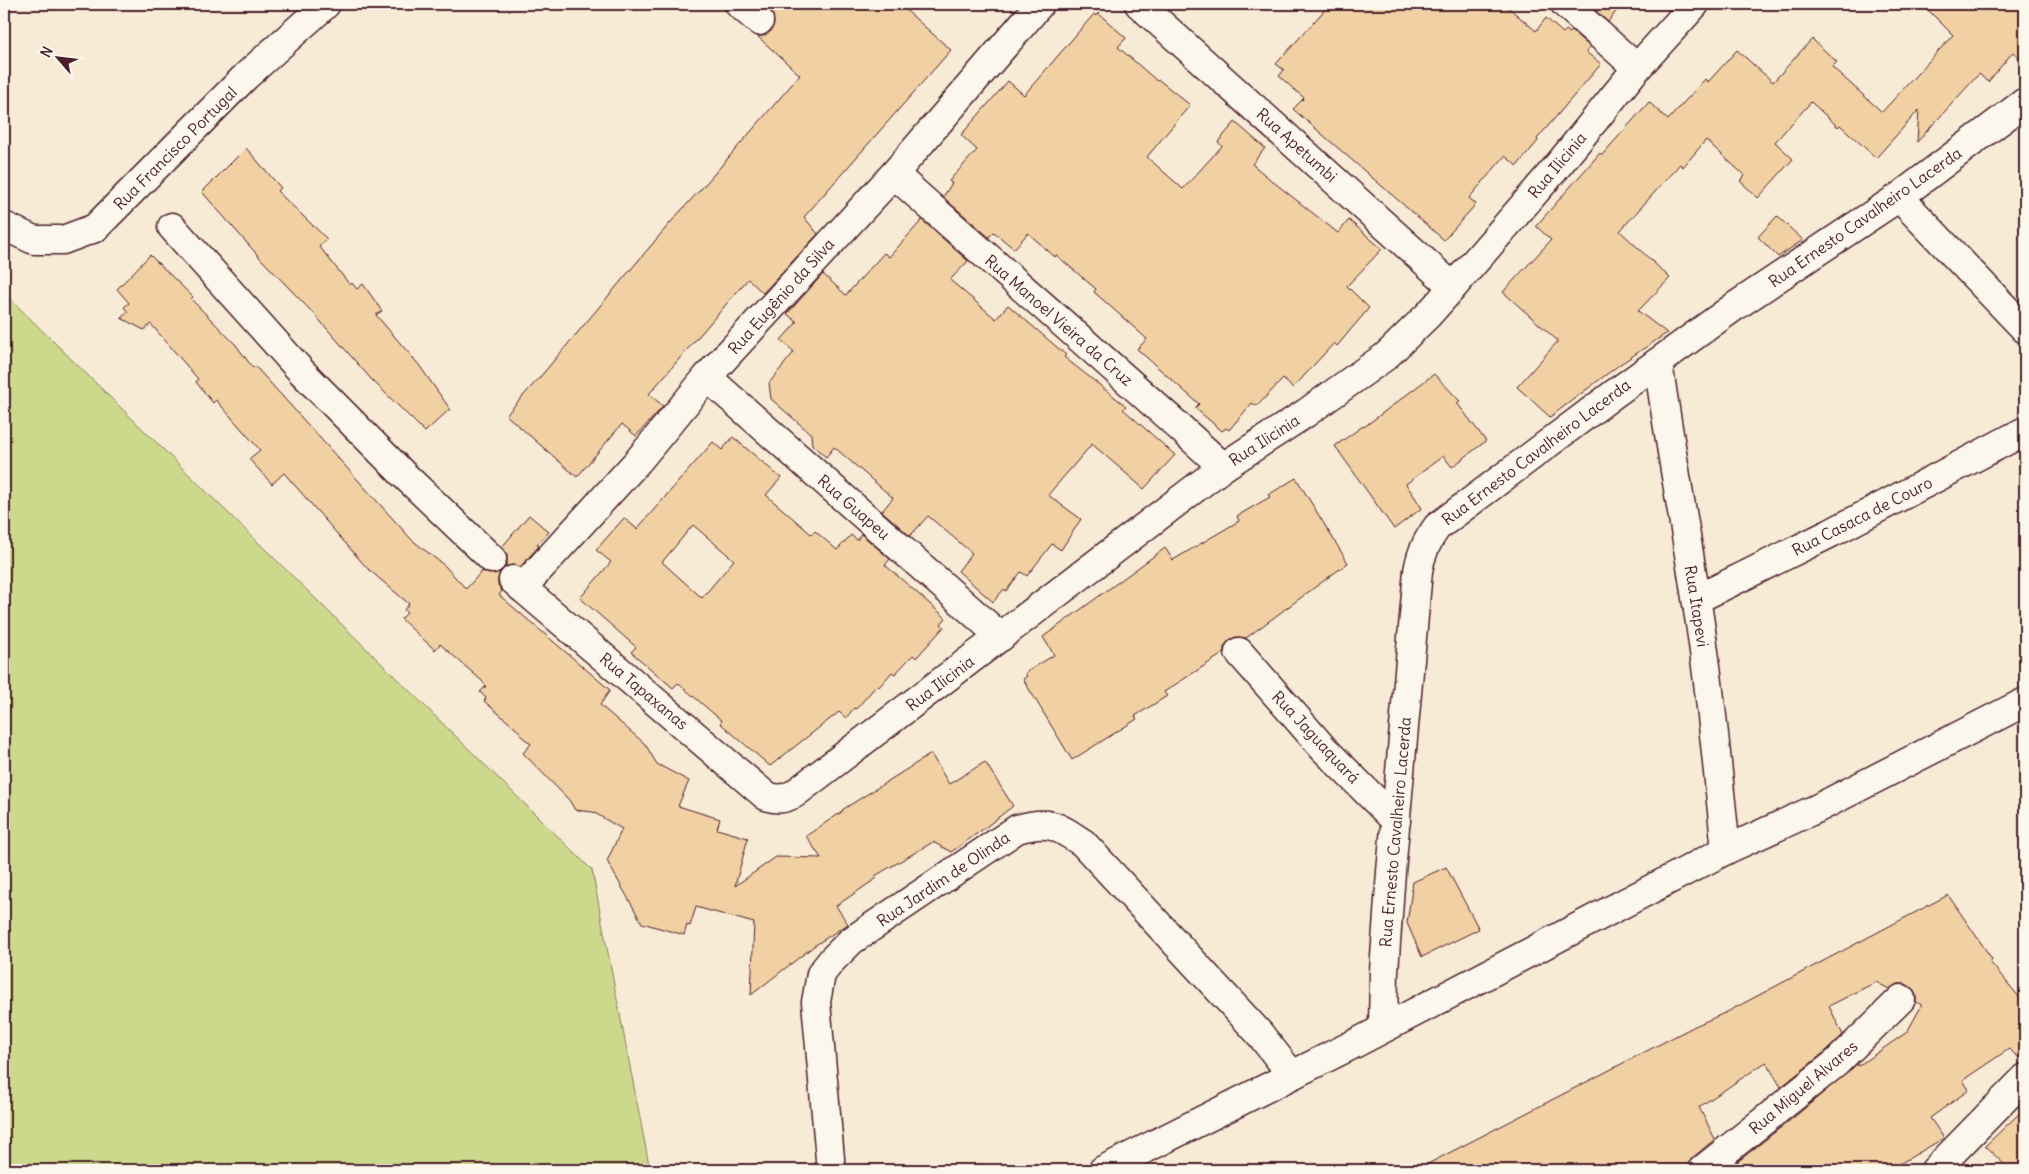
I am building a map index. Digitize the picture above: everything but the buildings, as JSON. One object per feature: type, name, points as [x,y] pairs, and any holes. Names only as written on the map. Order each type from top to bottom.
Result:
[{"type":"street","name":"Rua Francisco Portugal","points":[[4,226],[34,240],[62,240],[95,228],[246,76],[326,4]]},
{"type":"street","points":[[739,4],[759,21]]},
{"type":"street","name":"Rua Eugênio da Silva","points":[[517,584],[638,461],[707,377],[894,174],[1040,4]]},
{"type":"street","name":"Rua Apetumbi","points":[[1139,4],[1454,287]]},
{"type":"street","points":[[1564,4],[1637,68]]},
{"type":"street","name":"Rua Ilicinia","points":[[766,796],[775,799],[794,794],[1223,467],[1306,413],[1386,356],[1454,287],[1637,68],[1695,4]]},
{"type":"street","name":"Rua Ernesto Cavalheiro Lacerda","points":[[1383,1028],[1384,971],[1418,571],[1421,555],[1437,526],[1734,307],[1899,197],[2025,102]]},
{"type":"street","name":"Rua Manoel Vieira da Cruz","points":[[894,174],[1015,283],[1081,338],[1223,467]]},
{"type":"street","points":[[1899,197],[2025,329]]},
{"type":"street","points":[[172,227],[302,372],[402,473],[492,559]]},
{"type":"street","name":"Rua Itapevi","points":[[1658,362],[1668,436],[1697,599],[1726,850]]},
{"type":"street","name":"Rua Guapeu","points":[[707,377],[1001,637]]},
{"type":"street","name":"Rua Casaca de Couro","points":[[1697,599],[1831,533],[2025,431]]},
{"type":"street","name":"Rua Tapaxanas","points":[[517,584],[766,796]]},
{"type":"street","name":"Rua Jaguaquará","points":[[1239,652],[1323,748],[1396,821]]},
{"type":"street","points":[[1103,1170],[1292,1075],[1726,850],[1818,808],[2025,702]]},
{"type":"street","name":"Rua Jardim de Olinda","points":[[831,1170],[816,1002],[822,974],[832,960],[851,941],[1017,829],[1036,824],[1055,826],[1082,843],[1259,1033],[1292,1075]]},
{"type":"street","name":"Rua Miguel Alvares","points":[[1702,1170],[1836,1062],[1901,999]]},
{"type":"street","points":[[1935,1170],[2025,1078]]},
{"type":"green space","points":[[4,293],[592,870],[650,1170],[4,1170]]}]
